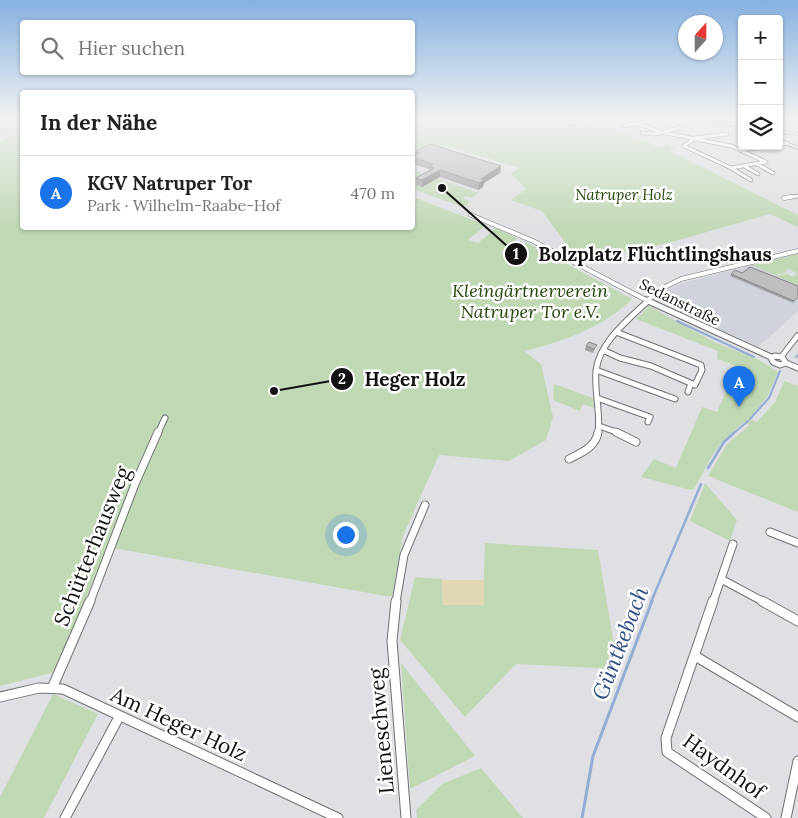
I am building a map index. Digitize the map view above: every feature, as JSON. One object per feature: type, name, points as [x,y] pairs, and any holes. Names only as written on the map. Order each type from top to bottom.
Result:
[{"type":"street","points":[[704,155],[751,180]]},
{"type":"street","points":[[731,168],[766,162],[753,155]]},
{"type":"street","points":[[757,164],[773,172]]},
{"type":"street","points":[[744,166],[758,174]]},
{"type":"street","points":[[784,198],[798,196]]},
{"type":"street","name":"Sedanstraße","points":[[471,215],[533,241],[698,325],[771,357],[781,357],[786,363],[798,368]]},
{"type":"street","points":[[569,459],[582,453],[597,438],[599,426],[596,370],[603,350],[616,332],[645,304],[666,285],[681,278],[798,251]]},
{"type":"street","points":[[603,350],[620,358],[651,366],[695,384],[702,370],[701,365],[616,332]]},
{"type":"street","points":[[781,357],[798,335]]},
{"type":"street","name":"Sedanstraße","points":[[771,357],[772,361],[776,364],[783,365],[786,363]]},
{"type":"street","points":[[596,370],[674,399]]},
{"type":"street","points":[[688,392],[691,383]]},
{"type":"street","points":[[597,398],[650,417],[648,422]]},
{"type":"street","name":"Schütterhausweg","points":[[52,686],[83,616],[139,472],[165,418]]},
{"type":"street","points":[[599,426],[636,442]]},
{"type":"street","name":"Lieneschweg","points":[[406,818],[392,640],[395,606],[404,554],[425,505]]},
{"type":"street","points":[[770,532],[798,543]]},
{"type":"street","points":[[733,544],[695,656],[798,717]]},
{"type":"street","points":[[721,580],[798,621]]},
{"type":"street","name":"Haydnhof","points":[[695,656],[666,738],[667,752],[766,818]]},
{"type":"street","points":[[0,697],[40,687],[52,686]]},
{"type":"street","name":"Am Heger Holz","points":[[52,686],[338,818]]},
{"type":"street","points":[[65,818],[108,733],[119,717]]},
{"type":"street","points":[[786,818],[798,760]]},
{"type":"shaded area","points":[[752,265],[798,285],[798,311],[758,347],[657,301],[664,292],[679,284]]},
{"type":"green space","name":"Kleingärtnerverein Natruper Tor e.V.","points":[[0,155],[20,155],[20,230],[415,230],[415,198],[486,225],[468,240],[478,243],[496,228],[517,238],[501,253],[509,256],[526,242],[632,299],[609,317],[582,332],[524,351],[541,364],[553,417],[546,440],[509,461],[439,455],[403,536],[392,597],[107,547],[55,672],[0,686]]},
{"type":"green space","name":"Natruper Holz","points":[[477,155],[678,155],[798,215],[798,227],[770,214],[668,243],[607,255],[583,263],[579,261],[542,211],[511,200],[526,189],[511,174],[519,168]]},
{"type":"green space","points":[[415,171],[479,193],[471,198],[466,196],[463,198],[471,202],[463,207],[415,190]]},
{"type":"green space","points":[[798,254],[798,285],[776,276],[787,274],[793,277],[797,273],[788,269],[785,273],[775,275],[752,265]]},
{"type":"green space","points":[[649,306],[714,342],[759,360],[778,372],[767,397],[749,419],[757,422],[775,402],[784,381],[798,386],[798,512],[708,476],[727,444],[750,425],[744,422],[723,441],[712,456],[694,489],[691,490],[641,477],[654,459],[676,468],[702,407],[717,412],[737,366],[717,359],[718,351],[636,319]]},
{"type":"green space","points":[[554,384],[593,398],[594,408],[583,404],[580,411],[553,400]]},
{"type":"green space","points":[[705,483],[737,520],[730,541],[690,521]]},
{"type":"green space","points":[[485,543],[598,550],[618,669],[516,664],[465,717],[400,640],[415,577],[442,579],[443,605],[483,605]]},
{"type":"green space","points":[[401,663],[475,756],[410,789]]},
{"type":"green space","points":[[53,694],[98,714],[44,818],[0,818],[0,797]]},
{"type":"green space","points":[[481,768],[523,818],[417,818],[416,810],[442,784]]},
{"type":"sand","points":[[442,580],[484,580],[484,605],[443,605]]},
{"type":"building","points":[[415,155],[466,155],[501,166],[481,179],[484,180],[479,183],[440,170],[422,180],[416,178],[434,168],[429,167],[433,164],[415,158]]},
{"type":"building","points":[[750,267],[798,286],[798,297],[794,301],[731,274],[735,270],[742,273]]},
{"type":"building","points":[[589,342],[597,345],[594,349],[586,346]]},
{"type":"waterway","points":[[677,321],[754,357]]},
{"type":"waterway","name":"Güntkebach","points":[[750,419],[769,398],[780,371]]},
{"type":"waterway","name":"Güntkebach","points":[[734,433],[748,421]]},
{"type":"waterway","name":"Güntkebach","points":[[708,468],[724,442],[735,432]]},
{"type":"waterway","name":"Güntkebach","points":[[651,602],[701,484]]},
{"type":"waterway","name":"Güntkebach","points":[[582,818],[593,756],[652,601]]},
{"type":"place","name":"Bolzplatz Flüchtlingshaus","points":[[442,188]]},
{"type":"place","name":"Heger Holz","points":[[274,391]]},
{"type":"place","name":"KGV Natruper Tor","points":[[739,407]]}]
